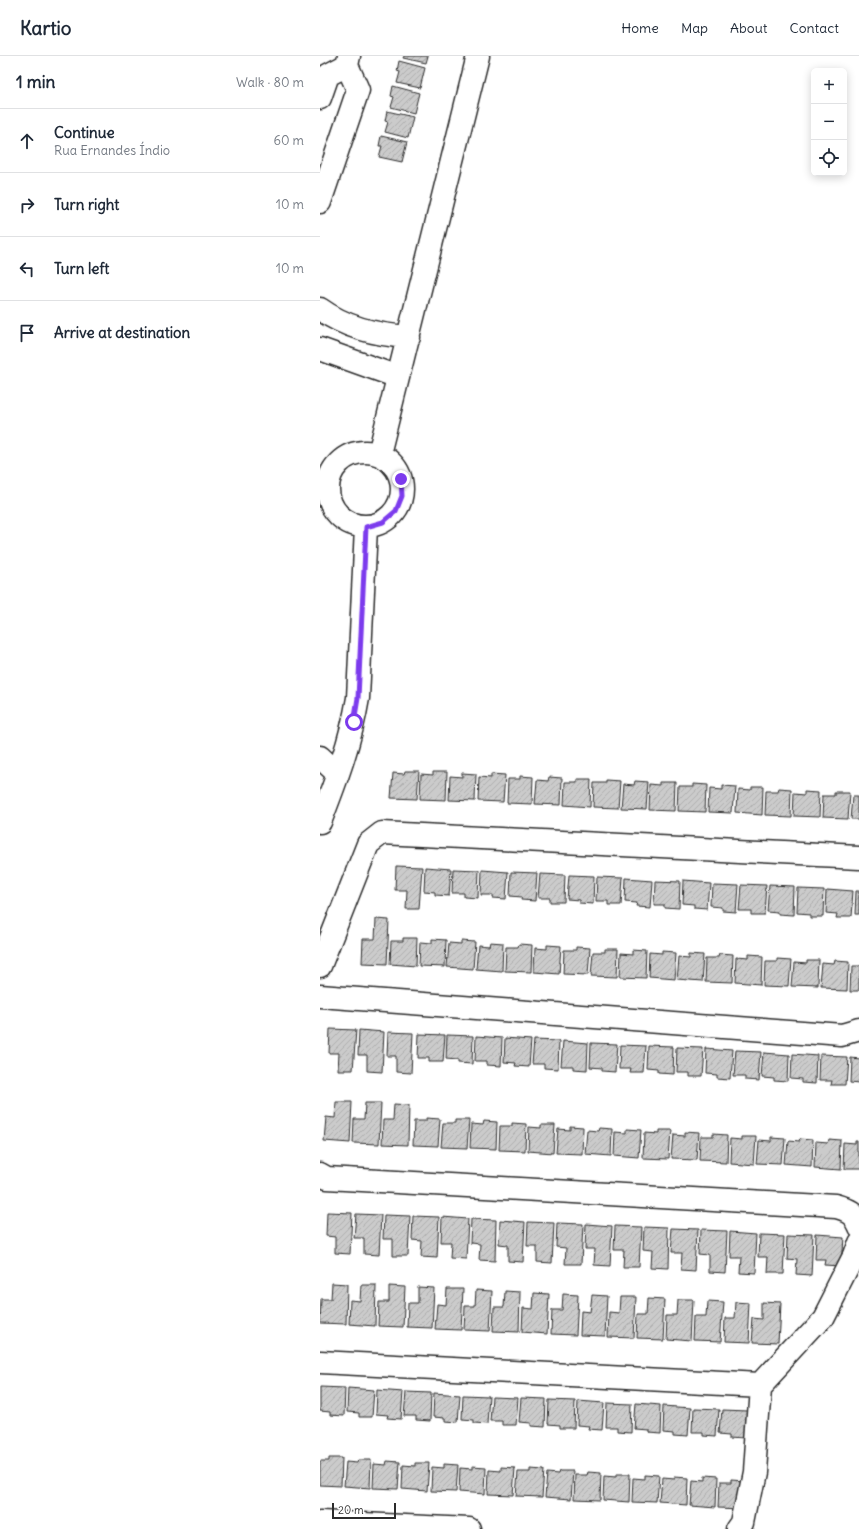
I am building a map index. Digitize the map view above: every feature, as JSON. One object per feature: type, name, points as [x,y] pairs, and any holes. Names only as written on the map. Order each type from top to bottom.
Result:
[{"type":"street","points":[[380,454],[478,56]]},
{"type":"street","points":[[320,98],[328,75],[348,61],[358,90],[320,202]]},
{"type":"street","points":[[320,309],[341,322],[358,328],[374,333],[409,337]]},
{"type":"street","points":[[320,349],[398,377]]},
{"type":"street","points":[[363,451],[380,454],[393,464],[401,479],[402,496],[396,511],[383,522],[366,527],[350,524],[328,514],[327,468],[346,456],[363,451]]},
{"type":"street","points":[[320,822],[338,774],[354,722],[358,698],[366,527]]},
{"type":"street","points":[[320,757],[338,774]]},
{"type":"street","points":[[320,966],[368,844],[382,833],[859,857]]},
{"type":"street","points":[[320,996],[842,1036],[859,1031]]},
{"type":"street","points":[[322,1178],[836,1208],[847,1210],[855,1216],[859,1225]]},
{"type":"street","points":[[739,1529],[744,1522],[754,1472],[760,1385],[823,1316],[854,1256],[859,1242]]},
{"type":"street","points":[[320,1362],[760,1385]]},
{"type":"street","points":[[320,1522],[469,1529]]},
{"type":"building","points":[[404,56],[428,56],[426,63],[403,58]]},
{"type":"building","points":[[399,61],[425,68],[420,88],[397,83],[400,72],[397,71]]},
{"type":"building","points":[[393,86],[419,93],[414,113],[391,107],[394,97],[391,96]]},
{"type":"building","points":[[387,111],[413,117],[408,138],[385,132],[388,122],[385,121]]},
{"type":"building","points":[[381,136],[407,142],[402,162],[379,157],[382,146],[379,146]]},
{"type":"building","points":[[405,771],[419,771],[417,799],[391,798],[393,773],[404,774]]},
{"type":"building","points":[[433,772],[447,772],[446,800],[420,799],[421,774],[433,775]]},
{"type":"building","points":[[462,773],[476,774],[475,801],[449,800],[450,776],[462,777]]},
{"type":"building","points":[[491,774],[505,775],[503,802],[478,801],[479,777],[491,778]]},
{"type":"building","points":[[520,776],[533,777],[532,804],[507,803],[508,779],[520,779]]},
{"type":"building","points":[[549,777],[562,778],[561,805],[535,804],[537,780],[548,781]]},
{"type":"building","points":[[577,779],[591,779],[590,807],[564,805],[565,782],[577,782]]},
{"type":"building","points":[[606,780],[620,781],[618,808],[593,807],[594,783],[606,783]]},
{"type":"building","points":[[635,781],[649,782],[647,809],[621,808],[623,784],[634,785]]},
{"type":"building","points":[[663,783],[677,783],[676,811],[650,810],[651,785],[663,786]]},
{"type":"building","points":[[692,784],[706,785],[705,812],[679,811],[680,787],[692,787]]},
{"type":"building","points":[[721,785],[735,786],[733,813],[708,812],[709,788],[721,789]]},
{"type":"building","points":[[750,787],[763,787],[762,815],[737,813],[738,789],[750,790]]},
{"type":"building","points":[[779,788],[792,789],[791,816],[765,815],[766,791],[778,791]]},
{"type":"building","points":[[807,789],[821,790],[820,817],[794,816],[795,792],[807,793]]},
{"type":"building","points":[[836,791],[850,791],[848,819],[823,818],[824,794],[836,794]]},
{"type":"building","points":[[853,795],[859,795],[859,819],[851,819]]},
{"type":"building","points":[[396,866],[422,867],[419,909],[406,909],[407,890],[395,890]]},
{"type":"building","points":[[425,867],[451,869],[449,896],[435,895],[435,892],[424,891]]},
{"type":"building","points":[[453,869],[479,870],[478,898],[464,897],[464,893],[452,893]]},
{"type":"building","points":[[482,870],[508,872],[506,899],[493,898],[493,895],[481,895]]},
{"type":"building","points":[[511,872],[537,873],[535,901],[521,900],[522,897],[510,896]]},
{"type":"building","points":[[540,874],[565,875],[564,902],[550,902],[550,898],[538,898]]},
{"type":"building","points":[[569,875],[594,876],[593,904],[579,903],[579,900],[567,899]]},
{"type":"building","points":[[597,877],[623,878],[621,905],[608,905],[608,901],[596,901]]},
{"type":"building","points":[[626,878],[652,880],[650,907],[636,906],[637,903],[625,902]]},
{"type":"building","points":[[655,880],[680,881],[679,909],[665,908],[665,904],[654,904]]},
{"type":"building","points":[[683,881],[709,883],[707,910],[694,909],[694,906],[682,905]]},
{"type":"building","points":[[712,883],[738,884],[736,912],[723,911],[723,908],[711,907]]},
{"type":"building","points":[[741,885],[767,886],[765,913],[751,913],[751,909],[739,909]]},
{"type":"building","points":[[770,886],[795,887],[794,915],[780,914],[780,911],[768,910]]},
{"type":"building","points":[[798,888],[824,889],[823,916],[809,916],[809,913],[797,912]]},
{"type":"building","points":[[827,889],[853,891],[851,918],[837,918],[838,914],[826,913]]},
{"type":"building","points":[[856,891],[859,891],[859,915],[855,915]]},
{"type":"building","points":[[376,919],[389,920],[387,964],[362,963],[363,939],[375,939]]},
{"type":"building","points":[[403,938],[417,938],[416,966],[390,964],[391,941],[403,941]]},
{"type":"building","points":[[432,939],[446,940],[445,967],[419,966],[420,942],[432,943]]},
{"type":"building","points":[[461,941],[475,942],[473,969],[447,967],[449,943],[461,944]]},
{"type":"building","points":[[490,942],[503,943],[502,971],[476,969],[478,945],[489,946]]},
{"type":"building","points":[[519,944],[532,945],[531,972],[505,971],[506,947],[518,947]]},
{"type":"building","points":[[547,945],[561,946],[559,974],[534,972],[535,948],[547,949]]},
{"type":"building","points":[[576,947],[590,948],[588,975],[563,974],[564,950],[576,950]]},
{"type":"building","points":[[605,949],[618,949],[617,977],[591,976],[593,952],[605,952]]},
{"type":"building","points":[[633,950],[647,951],[646,978],[620,977],[621,953],[633,954]]},
{"type":"building","points":[[662,952],[676,953],[674,980],[649,978],[650,954],[662,955]]},
{"type":"building","points":[[691,953],[705,954],[703,982],[677,980],[679,956],[691,957]]},
{"type":"building","points":[[720,955],[733,956],[732,983],[706,982],[707,958],[719,958]]},
{"type":"building","points":[[748,956],[762,957],[761,985],[735,983],[736,959],[748,960]]},
{"type":"building","points":[[777,958],[791,959],[789,986],[764,985],[765,961],[777,961]]},
{"type":"building","points":[[806,960],[819,960],[818,988],[792,987],[794,962],[806,963]]},
{"type":"building","points":[[835,961],[848,962],[847,989],[821,988],[823,964],[834,965]]},
{"type":"building","points":[[851,966],[859,966],[859,990],[850,990]]},
{"type":"building","points":[[330,1029],[356,1030],[353,1070],[338,1070],[339,1053],[329,1053]]},
{"type":"building","points":[[359,1030],[384,1032],[382,1072],[367,1071],[367,1055],[358,1055]]},
{"type":"building","points":[[388,1032],[413,1033],[411,1073],[396,1072],[396,1056],[387,1056]]},
{"type":"building","points":[[419,1034],[445,1035],[443,1062],[429,1062],[429,1058],[418,1058]]},
{"type":"building","points":[[447,1035],[473,1036],[472,1064],[458,1063],[458,1060],[446,1059]]},
{"type":"building","points":[[476,1036],[502,1038],[501,1066],[487,1065],[487,1061],[475,1061]]},
{"type":"building","points":[[505,1038],[531,1040],[529,1067],[515,1066],[516,1063],[504,1062]]},
{"type":"building","points":[[534,1040],[559,1041],[558,1069],[544,1068],[544,1064],[532,1064]]},
{"type":"building","points":[[563,1041],[588,1043],[587,1070],[573,1069],[573,1066],[561,1066]]},
{"type":"building","points":[[591,1043],[617,1044],[615,1072],[602,1071],[602,1068],[590,1067]]},
{"type":"building","points":[[620,1045],[646,1046],[644,1073],[630,1073],[631,1069],[619,1069]]},
{"type":"building","points":[[649,1046],[674,1047],[673,1075],[659,1074],[659,1071],[648,1070]]},
{"type":"building","points":[[677,1048],[703,1049],[701,1076],[688,1076],[688,1072],[676,1072]]},
{"type":"building","points":[[706,1049],[732,1051],[730,1078],[717,1077],[717,1074],[705,1073]]},
{"type":"building","points":[[735,1051],[761,1052],[759,1080],[745,1079],[745,1075],[733,1075]]},
{"type":"building","points":[[764,1052],[789,1054],[788,1081],[774,1080],[774,1077],[762,1076]]},
{"type":"building","points":[[792,1054],[818,1056],[817,1083],[803,1082],[803,1079],[791,1078]]},
{"type":"building","points":[[821,1056],[847,1057],[845,1084],[831,1084],[832,1080],[820,1080]]},
{"type":"building","points":[[850,1057],[859,1058],[859,1082],[849,1081]]},
{"type":"building","points":[[336,1102],[352,1102],[350,1143],[324,1141],[326,1117],[335,1118]]},
{"type":"building","points":[[365,1103],[381,1103],[379,1144],[353,1143],[354,1119],[364,1119]]},
{"type":"building","points":[[394,1104],[409,1105],[408,1145],[382,1144],[383,1120],[393,1120]]},
{"type":"building","points":[[426,1118],[440,1119],[438,1146],[413,1145],[414,1121],[426,1121]]},
{"type":"building","points":[[455,1120],[469,1120],[467,1148],[441,1147],[443,1123],[455,1123]]},
{"type":"building","points":[[484,1121],[497,1122],[496,1149],[470,1148],[471,1124],[483,1125]]},
{"type":"building","points":[[512,1123],[526,1124],[525,1151],[499,1150],[500,1126],[512,1126]]},
{"type":"building","points":[[541,1125],[555,1125],[553,1153],[528,1151],[529,1127],[541,1128]]},
{"type":"building","points":[[570,1126],[583,1127],[582,1154],[556,1153],[558,1129],[570,1130]]},
{"type":"building","points":[[599,1128],[612,1129],[611,1156],[585,1154],[587,1130],[598,1131]]},
{"type":"building","points":[[627,1129],[641,1130],[639,1158],[614,1156],[615,1132],[627,1133]]},
{"type":"building","points":[[656,1131],[670,1131],[668,1159],[643,1158],[644,1133],[656,1134]]},
{"type":"building","points":[[685,1132],[699,1133],[697,1160],[671,1159],[673,1135],[685,1136]]},
{"type":"building","points":[[713,1134],[727,1135],[726,1162],[700,1161],[701,1137],[713,1137]]},
{"type":"building","points":[[742,1136],[756,1136],[754,1164],[729,1162],[730,1138],[742,1139]]},
{"type":"building","points":[[771,1137],[785,1138],[783,1165],[757,1164],[759,1140],[771,1141]]},
{"type":"building","points":[[800,1139],[813,1140],[812,1167],[786,1165],[788,1141],[799,1142]]},
{"type":"building","points":[[829,1140],[842,1141],[841,1169],[815,1167],[816,1143],[828,1144]]},
{"type":"building","points":[[857,1142],[859,1142],[859,1169],[844,1169],[845,1144],[857,1145]]},
{"type":"building","points":[[327,1212],[352,1213],[350,1254],[335,1253],[335,1237],[326,1236]]},
{"type":"building","points":[[356,1214],[381,1215],[379,1255],[364,1254],[364,1238],[354,1238]]},
{"type":"building","points":[[384,1215],[410,1216],[408,1256],[393,1256],[393,1239],[383,1239]]},
{"type":"building","points":[[413,1216],[439,1217],[437,1258],[421,1257],[422,1241],[412,1240]]},
{"type":"building","points":[[442,1217],[468,1219],[466,1259],[450,1258],[451,1242],[441,1242]]},
{"type":"building","points":[[471,1219],[496,1220],[495,1261],[479,1260],[480,1244],[470,1243]]},
{"type":"building","points":[[500,1220],[525,1222],[523,1262],[508,1261],[508,1245],[499,1244]]},
{"type":"building","points":[[528,1222],[554,1223],[552,1263],[537,1262],[537,1246],[527,1246]]},
{"type":"building","points":[[557,1223],[583,1224],[581,1264],[565,1264],[566,1248],[556,1247]]},
{"type":"building","points":[[586,1224],[612,1226],[610,1266],[594,1265],[595,1249],[585,1249]]},
{"type":"building","points":[[615,1226],[641,1227],[639,1267],[623,1267],[624,1250],[614,1250]]},
{"type":"building","points":[[644,1227],[669,1228],[668,1269],[652,1268],[653,1252],[643,1251]]},
{"type":"building","points":[[673,1229],[698,1230],[696,1270],[681,1269],[682,1253],[671,1253]]},
{"type":"building","points":[[701,1230],[727,1231],[725,1272],[710,1271],[710,1255],[700,1254]]},
{"type":"building","points":[[730,1231],[756,1233],[754,1273],[738,1272],[739,1256],[729,1256]]},
{"type":"building","points":[[759,1233],[785,1234],[783,1274],[767,1274],[768,1257],[758,1257]]},
{"type":"building","points":[[788,1234],[814,1235],[812,1276],[796,1275],[797,1259],[787,1258]]},
{"type":"building","points":[[817,1235],[843,1237],[841,1266],[825,1265],[826,1260],[816,1260]]},
{"type":"building","points":[[332,1283],[347,1284],[346,1324],[320,1323],[321,1299],[331,1299]]},
{"type":"building","points":[[361,1285],[376,1285],[375,1326],[349,1324],[350,1300],[360,1301]]},
{"type":"building","points":[[389,1286],[405,1287],[403,1327],[378,1326],[379,1302],[389,1302]]},
{"type":"building","points":[[418,1287],[434,1288],[432,1328],[407,1327],[408,1303],[418,1303]]},
{"type":"building","points":[[447,1289],[463,1289],[461,1330],[435,1329],[437,1304],[446,1305]]},
{"type":"building","points":[[476,1290],[492,1291],[490,1331],[464,1330],[465,1306],[475,1306]]},
{"type":"building","points":[[505,1291],[520,1292],[519,1332],[493,1331],[494,1307],[504,1307]]},
{"type":"building","points":[[534,1293],[549,1294],[547,1334],[522,1332],[523,1308],[533,1309]]},
{"type":"building","points":[[563,1294],[578,1295],[576,1335],[551,1334],[552,1310],[562,1310]]},
{"type":"building","points":[[592,1295],[607,1296],[605,1336],[580,1335],[581,1311],[590,1312]]},
{"type":"building","points":[[620,1297],[636,1297],[634,1338],[608,1337],[609,1312],[619,1313]]},
{"type":"building","points":[[649,1298],[665,1299],[663,1339],[637,1338],[638,1314],[648,1314]]},
{"type":"building","points":[[678,1300],[694,1300],[692,1341],[666,1339],[667,1315],[677,1315]]},
{"type":"building","points":[[707,1301],[723,1302],[720,1342],[695,1341],[696,1317],[706,1317]]},
{"type":"building","points":[[736,1302],[751,1303],[749,1343],[724,1342],[725,1318],[735,1318]]},
{"type":"building","points":[[764,1303],[780,1304],[778,1344],[752,1343],[754,1319],[764,1320]]},
{"type":"building","points":[[320,1387],[345,1388],[344,1416],[330,1415],[330,1412],[320,1411]]},
{"type":"building","points":[[348,1388],[374,1390],[372,1417],[359,1417],[359,1413],[347,1412]]},
{"type":"building","points":[[377,1390],[403,1392],[401,1419],[387,1418],[388,1415],[376,1414]]},
{"type":"building","points":[[406,1392],[431,1393],[430,1421],[416,1420],[416,1416],[404,1416]]},
{"type":"building","points":[[434,1393],[460,1395],[458,1422],[445,1421],[445,1418],[433,1417]]},
{"type":"building","points":[[463,1395],[489,1396],[487,1424],[474,1423],[474,1420],[462,1419]]},
{"type":"building","points":[[492,1397],[518,1398],[516,1425],[502,1425],[502,1421],[490,1421]]},
{"type":"building","points":[[521,1398],[546,1399],[545,1427],[531,1426],[531,1423],[519,1422]]},
{"type":"building","points":[[549,1400],[575,1401],[574,1428],[560,1428],[560,1425],[548,1424]]},
{"type":"building","points":[[578,1401],[604,1403],[602,1430],[588,1429],[589,1426],[577,1425]]},
{"type":"building","points":[[607,1403],[632,1404],[631,1432],[617,1431],[617,1427],[606,1427]]},
{"type":"building","points":[[636,1404],[661,1406],[660,1433],[646,1432],[646,1429],[634,1428]]},
{"type":"building","points":[[664,1406],[690,1408],[688,1435],[675,1434],[675,1431],[663,1430]]},
{"type":"building","points":[[693,1408],[719,1409],[717,1436],[704,1435],[704,1432],[692,1432]]},
{"type":"building","points":[[722,1409],[747,1410],[746,1438],[732,1437],[732,1434],[720,1433]]},
{"type":"building","points":[[329,1458],[342,1458],[341,1486],[320,1485],[320,1461],[329,1461]]},
{"type":"building","points":[[358,1460],[371,1460],[370,1488],[344,1486],[346,1462],[357,1463]]},
{"type":"building","points":[[387,1461],[400,1462],[398,1489],[373,1488],[374,1464],[386,1465]]},
{"type":"building","points":[[415,1463],[429,1463],[427,1491],[402,1489],[403,1465],[415,1466]]},
{"type":"building","points":[[444,1464],[458,1465],[456,1492],[431,1491],[432,1467],[444,1468]]},
{"type":"building","points":[[472,1466],[486,1467],[485,1494],[459,1492],[460,1468],[472,1469]]},
{"type":"building","points":[[501,1467],[515,1468],[513,1495],[488,1494],[489,1470],[501,1471]]},
{"type":"building","points":[[530,1469],[544,1470],[542,1497],[516,1496],[518,1472],[530,1472]]},
{"type":"building","points":[[559,1471],[573,1471],[571,1499],[545,1497],[547,1473],[558,1474]]},
{"type":"building","points":[[588,1472],[601,1473],[600,1500],[574,1499],[575,1475],[587,1475]]},
{"type":"building","points":[[616,1474],[630,1474],[629,1502],[603,1500],[604,1476],[616,1477]]},
{"type":"building","points":[[645,1475],[659,1476],[657,1503],[632,1502],[633,1478],[645,1479]]},
{"type":"building","points":[[674,1477],[687,1478],[686,1505],[660,1503],[662,1479],[674,1480]]},
{"type":"building","points":[[702,1478],[716,1479],[715,1507],[689,1505],[691,1481],[702,1482]]},
{"type":"building","points":[[731,1480],[745,1481],[743,1508],[718,1507],[719,1483],[731,1483]]},
{"type":"route","points":[[354,722],[358,698],[366,527],[383,522],[396,511],[402,496],[401,479]]}]
